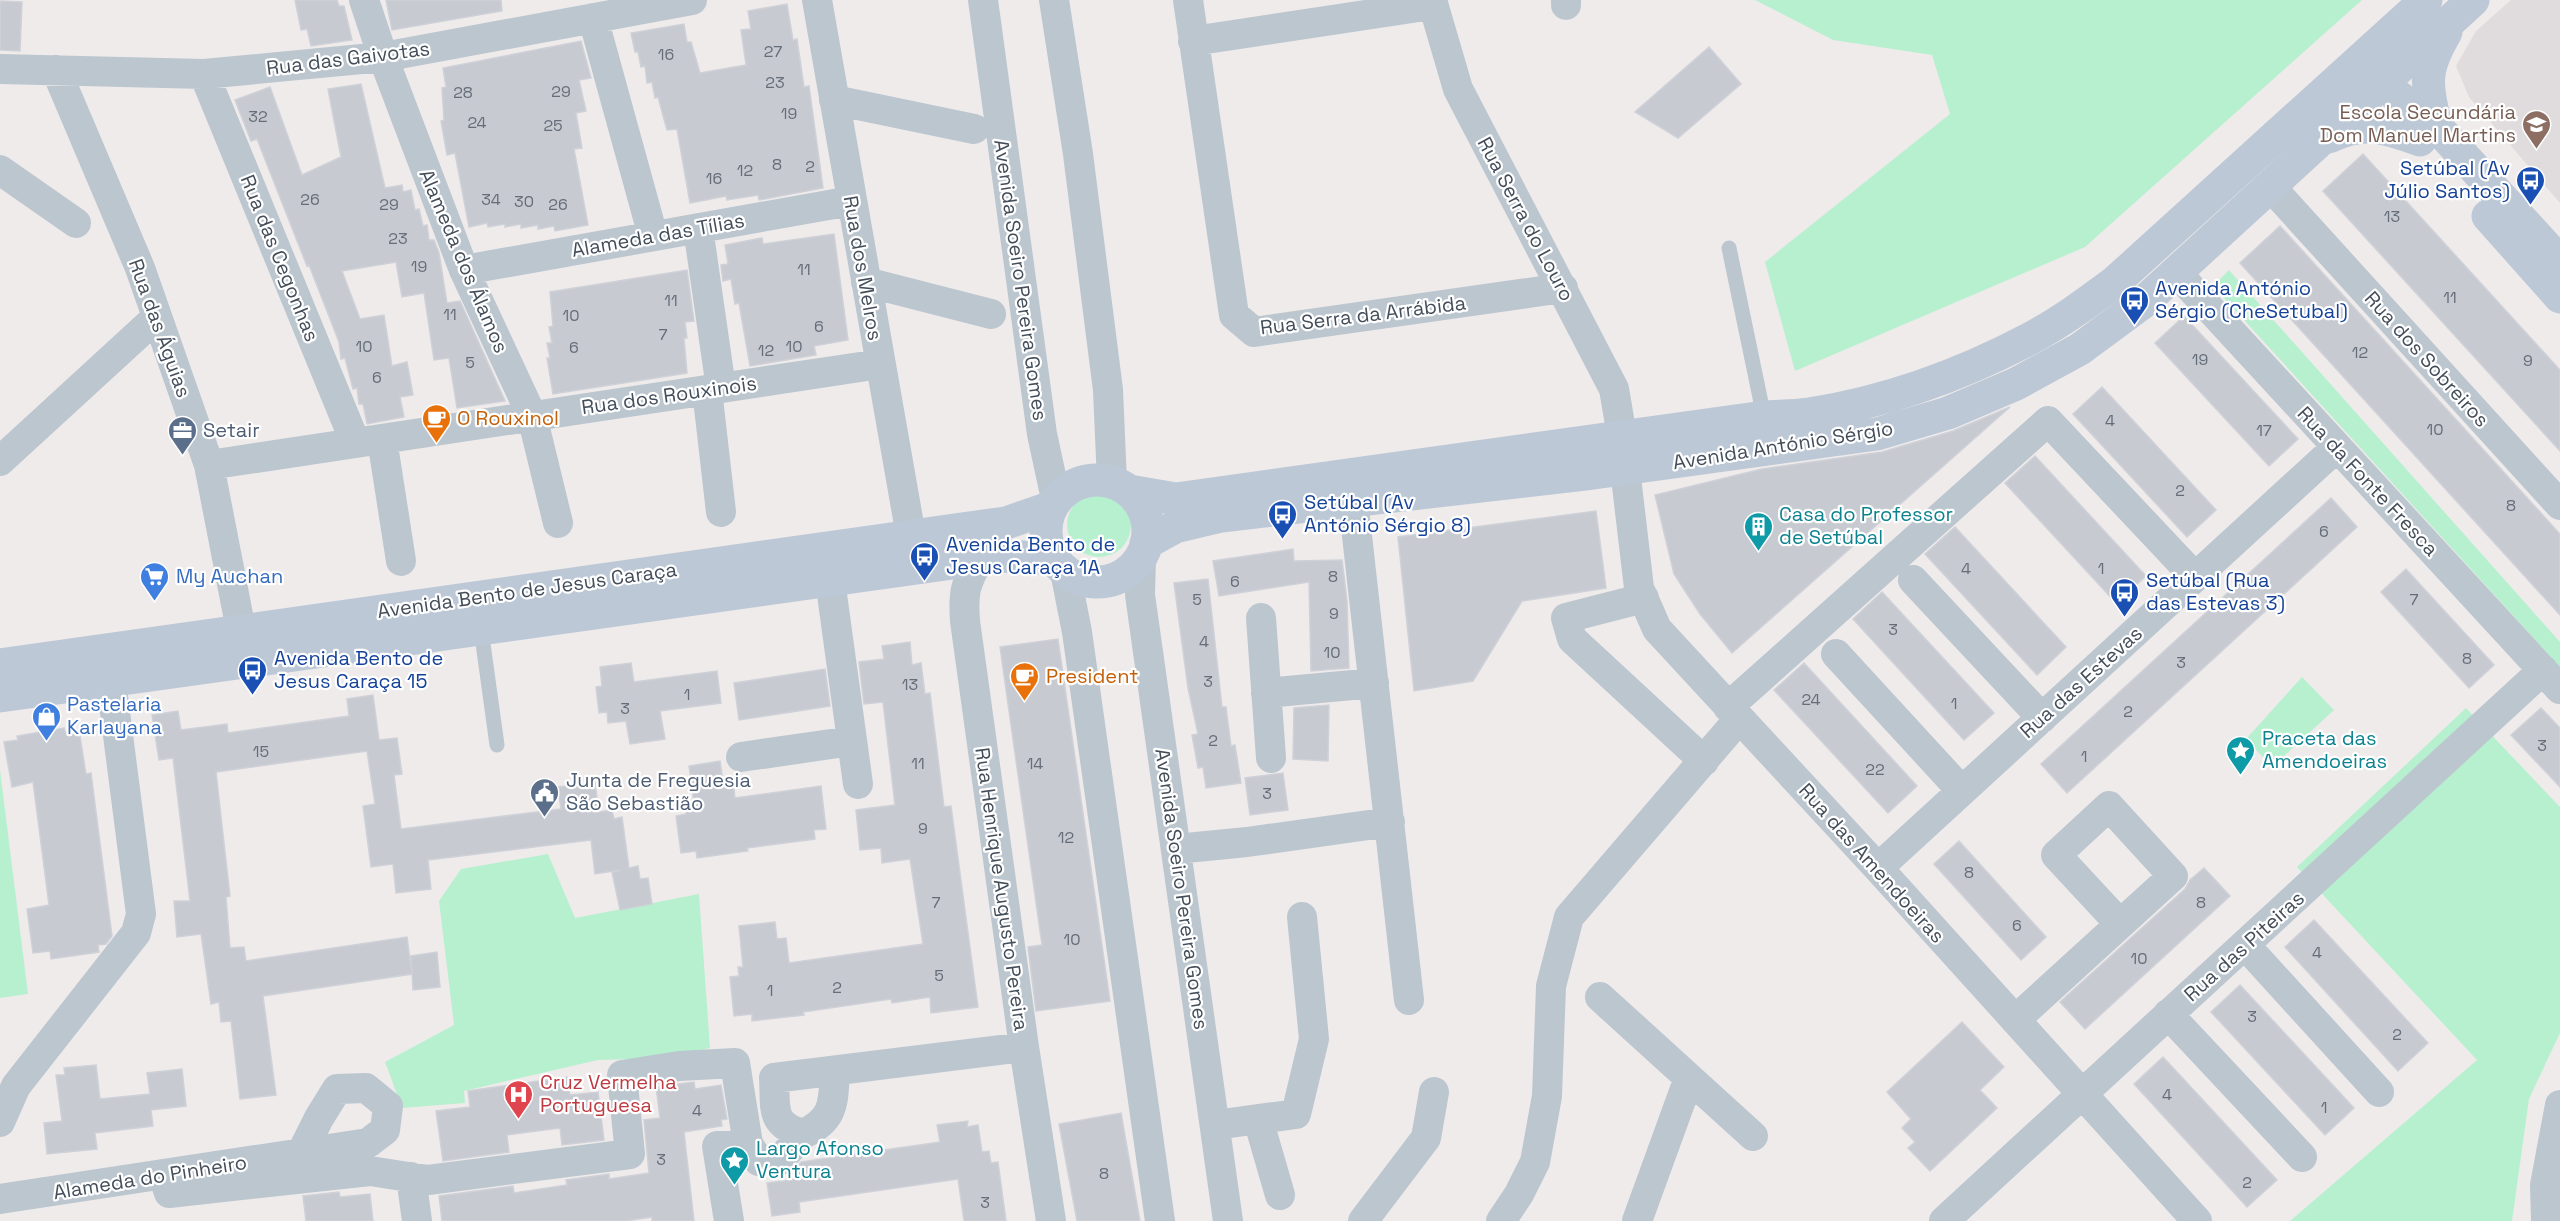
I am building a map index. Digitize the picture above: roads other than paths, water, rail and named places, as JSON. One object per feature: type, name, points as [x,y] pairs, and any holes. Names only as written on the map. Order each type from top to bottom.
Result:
[{"type":"main road","points":[[2372,72],[2426,0]]},
{"type":"main road","points":[[2372,72],[2465,8]]},
{"type":"main road","points":[[2465,8],[2432,56],[2427,80],[2428,133],[2560,297]]},
{"type":"main road","points":[[2372,72],[2428,133],[2560,262]]},
{"type":"main road","name":"Avenida António Sérgio","points":[[1120,486],[1176,499],[1622,436],[1764,417],[1809,414],[1900,391],[1945,376],[2033,337],[2074,312],[2115,282],[2372,72]]},
{"type":"main road","name":"Avenida António Sérgio","points":[[1144,550],[1175,527],[1221,516],[1625,469],[1877,434],[1948,413],[2016,384],[2080,349],[2145,301],[2319,142],[2372,72]]},
{"type":"main road","points":[[2319,142],[2343,130],[2362,126],[2428,133]]},
{"type":"main road","points":[[1054,503],[1080,482],[1096,480],[1120,486]]},
{"type":"main road","name":"Avenida Soeiro Pereira Gomes","points":[[1120,486],[1141,505],[1148,524],[1144,550]]},
{"type":"main road","name":"Avenida Bento de Jesus Caraça","points":[[0,665],[1006,523],[1054,503]]},
{"type":"main road","name":"Avenida Soeiro Pereira Gomes","points":[[1054,503],[1046,524],[1047,542],[1060,565]]},
{"type":"main road","points":[[1060,565],[1080,579],[1097,582],[1114,578],[1129,570],[1144,550]]},
{"type":"main road","name":"Avenida Bento de Jesus Caraça","points":[[0,696],[1007,556],[1060,565]]},
{"type":"street","name":"Alameda dos Álamos","points":[[364,0],[382,57],[464,270],[532,416],[558,523]]},
{"type":"street","name":"Rua das Gaivotas","points":[[0,69],[204,74],[382,57],[558,12],[593,18],[692,0]]},
{"type":"street","name":"Rua dos Melros","points":[[817,0],[911,536]]},
{"type":"street","name":"Avenida Soeiro Pereira Gomes","points":[[983,0],[1042,434],[1054,503]]},
{"type":"street","name":"Avenida Soeiro Pereira Gomes","points":[[1054,0],[1078,154],[1120,486]]},
{"type":"street","name":"Rua Serra da Arrábida","points":[[1188,0],[1234,315],[1254,332],[1563,288]]},
{"type":"street","points":[[1193,41],[1432,3]]},
{"type":"street","name":"Rua Serra do Louro","points":[[1432,3],[1458,89],[1614,389],[1622,436]]},
{"type":"street","points":[[593,18],[653,236]]},
{"type":"street","name":"Rua das Águias","points":[[56,70],[140,268],[209,465],[241,630]]},
{"type":"street","name":"Rua das Cegonhas","points":[[204,74],[369,440],[401,561]]},
{"type":"street","points":[[834,100],[974,129]]},
{"type":"street","points":[[0,170],[76,223]]},
{"type":"street","name":"Rua dos Sobreiros","points":[[2270,186],[2560,505]]},
{"type":"street","name":"Alameda das Tílias","points":[[464,270],[851,201]]},
{"type":"street","points":[[698,228],[714,389],[721,512]]},
{"type":"street","name":"Rua da Fonte Fresca","points":[[2176,272],[2552,679]]},
{"type":"street","points":[[866,282],[991,314]]},
{"type":"street","points":[[0,460],[157,317]]},
{"type":"street","name":"Rua dos Rouxinois","points":[[209,465],[880,364]]},
{"type":"street","points":[[1501,1221],[1519,1194],[1534,1162],[1547,1096],[1551,986],[1569,917],[1704,761],[1734,713],[2048,421],[2195,578]]},
{"type":"street","name":"Rua das Estevas","points":[[1878,868],[2337,447]]},
{"type":"street","name":"Rua das Amendoeiras","points":[[1625,469],[1640,588],[1657,629],[1878,868],[2197,1221]]},
{"type":"street","points":[[1353,500],[1409,1000]]},
{"type":"street","name":"Avenida Soeiro Pereira Gomes","points":[[1144,550],[1140,595],[1228,1221]]},
{"type":"street","name":"Rua Henrique Augusto Pereira","points":[[979,560],[966,584],[963,595],[965,621],[1024,1047],[1051,1221]]},
{"type":"street","name":"Avenida Soeiro Pereira Gomes","points":[[1060,565],[1076,622],[1160,1221]]},
{"type":"street","points":[[830,580],[858,784]]},
{"type":"street","points":[[1913,580],[2042,718]]},
{"type":"street","points":[[1644,598],[1566,618],[1572,639],[1704,761]]},
{"type":"street","points":[[1261,618],[1271,758]]},
{"type":"street","points":[[1836,654],[1962,791]]},
{"type":"street","name":"Rua das Piteiras","points":[[1944,1221],[2245,945],[2552,679]]},
{"type":"street","points":[[0,1122],[16,1086],[136,933],[141,914],[111,681]]},
{"type":"street","points":[[1266,693],[1374,683]]},
{"type":"street","points":[[741,758],[852,741]]},
{"type":"street","points":[[1176,849],[1247,842],[1390,822]]},
{"type":"street","points":[[1215,1125],[1296,1114],[1314,1039],[1302,917]]},
{"type":"street","points":[[2015,1020],[2120,924]]},
{"type":"street","points":[[2245,945],[2379,1092]]},
{"type":"street","points":[[1600,997],[1753,1136]]},
{"type":"street","points":[[2168,1014],[2302,1157]]},
{"type":"street","points":[[802,1134],[786,1129],[777,1117],[774,1078],[1024,1047]]},
{"type":"street","points":[[163,1175],[170,1193],[370,1171],[428,1180],[630,1154],[622,1075],[679,1066],[735,1063],[748,1144],[759,1161],[780,1160],[802,1134],[818,1127],[828,1118],[833,1100],[836,1071]]},
{"type":"street","points":[[1637,1221],[1689,1078]]},
{"type":"street","points":[[1363,1221],[1426,1138],[1434,1092]]},
{"type":"street","points":[[2546,1221],[2545,1185],[2560,1105]]},
{"type":"street","points":[[1258,1119],[1280,1195]]},
{"type":"street","points":[[729,1221],[717,1146],[748,1144]]},
{"type":"street","name":"Alameda do Pinheiro","points":[[0,1199],[301,1154]]},
{"type":"street","points":[[411,1178],[417,1221]]},
{"type":"lane","points":[[1729,248],[1764,417]]},
{"type":"lane","points":[[481,629],[497,745]]},
{"type":"place","name":"Escola Secundária Dom Manuel Martins","points":[[2537,150]]},
{"type":"place","name":"Setúbal (Av Júlio Santos)","points":[[2531,206]]},
{"type":"place","name":"Avenida António Sérgio (CheSetubal)","points":[[2134,326]]},
{"type":"place","name":"O Rouxinol","points":[[436,444]]},
{"type":"place","name":"Setair","points":[[182,456]]},
{"type":"place","name":"Setúbal (Av António Sérgio 8)","points":[[1283,540]]},
{"type":"place","name":"Casa do Professor de Setúbal","points":[[1758,552]]},
{"type":"place","name":"Avenida Bento de Jesus Caraça 1A","points":[[925,582]]},
{"type":"place","name":"My Auchan","points":[[155,602]]},
{"type":"place","name":"Setúbal (Rua das Estevas 3)","points":[[2125,618]]},
{"type":"place","name":"Avenida Bento de Jesus Caraça 15","points":[[253,696]]},
{"type":"place","name":"President","points":[[1025,702]]},
{"type":"place","name":"Pastelaria Karlayana","points":[[46,742]]},
{"type":"place","name":"Praceta das Amendoeiras","points":[[2241,776]]},
{"type":"place","name":"Junta de Freguesia São Sebastião","points":[[545,818]]},
{"type":"place","name":"Cruz Vermelha Portuguesa","points":[[519,1120]]},
{"type":"place","name":"Largo Afonso Ventura","points":[[735,1186]]}]
